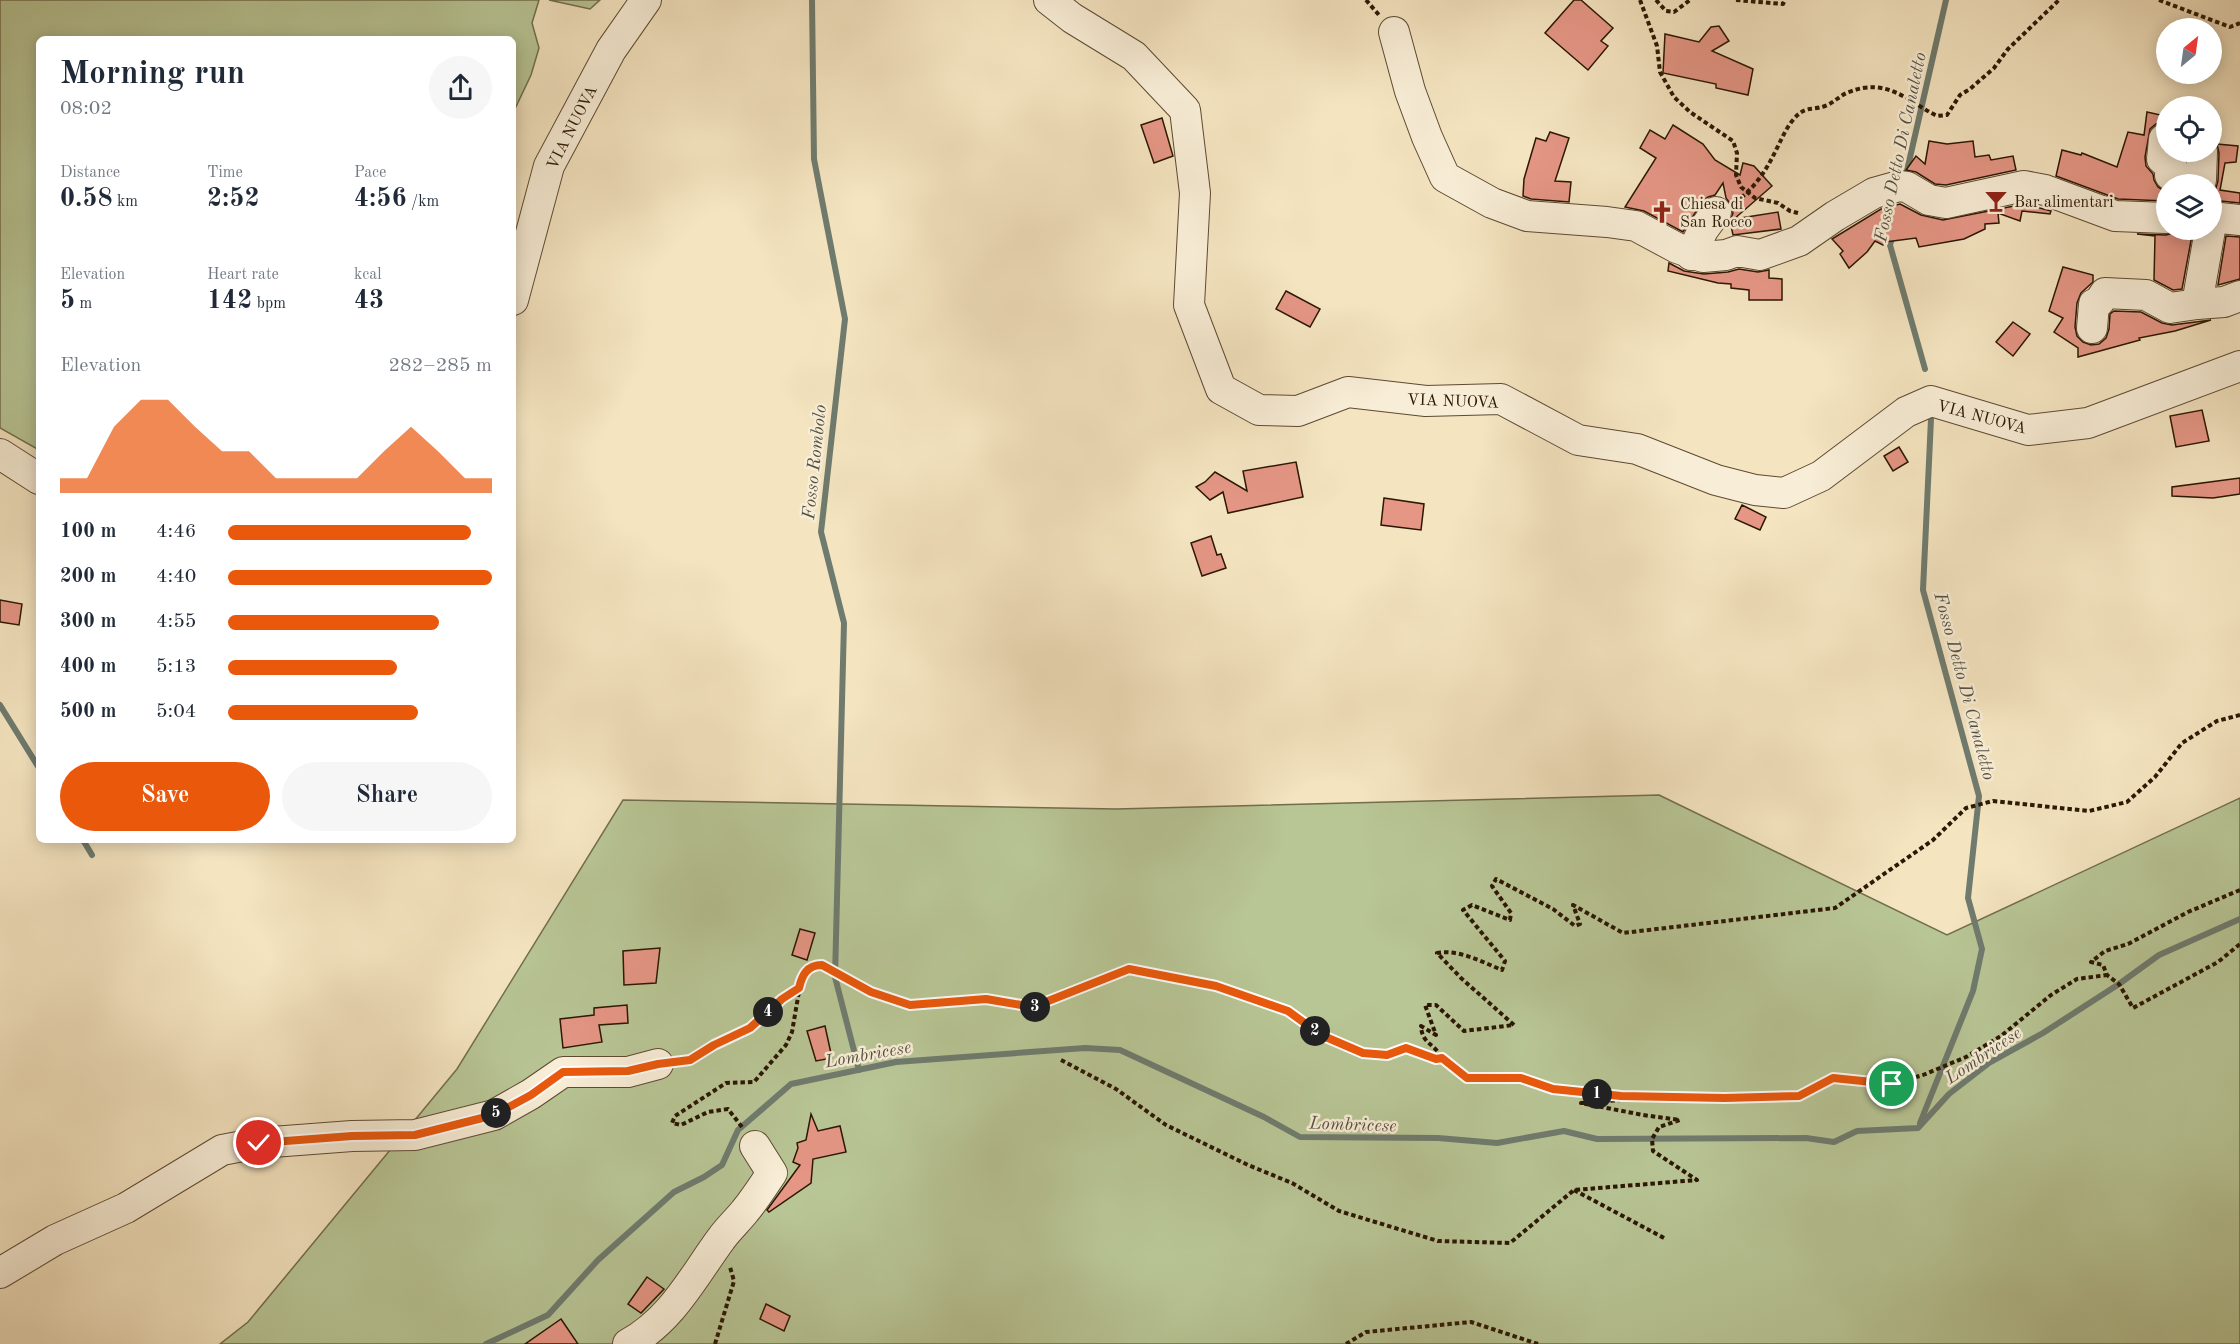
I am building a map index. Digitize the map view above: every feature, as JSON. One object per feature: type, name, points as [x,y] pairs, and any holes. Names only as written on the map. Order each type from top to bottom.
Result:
[{"type":"street","name":"VIA NUOVA","points":[[516,287],[549,165],[611,50],[645,0]]},
{"type":"street","name":"VIA NUOVA","points":[[1049,0],[1072,18],[1134,56],[1185,110],[1195,193],[1189,305],[1221,389],[1259,410],[1298,411],[1348,392],[1426,401],[1501,399],[1578,440],[1637,449],[1716,480],[1755,490],[1784,493],[1821,476],[1906,412],[1931,401],[2028,430],[2088,423],[2240,366]]},
{"type":"street","points":[[1394,32],[1410,91],[1427,137],[1446,177],[1492,203],[1527,216],[1636,226],[1691,255],[1712,257],[1737,251],[1760,255],[1799,241],[1874,193],[1899,186],[1907,187],[1929,200],[1946,203],[2024,186],[2045,190],[2085,207],[2115,216],[2156,218]]},
{"type":"street","points":[[2166,162],[2172,167],[2170,174]]},
{"type":"street","points":[[1691,255],[1703,230],[1716,212]]},
{"type":"street","points":[[2197,304],[2212,240]]},
{"type":"street","points":[[2092,328],[2094,304],[2099,302],[2105,293],[2146,295],[2170,308],[2229,302],[2240,296]]},
{"type":"street","points":[[0,454],[36,477]]},
{"type":"street","points":[[0,1273],[55,1240],[126,1208],[222,1150],[259,1143],[352,1136],[415,1135],[494,1115],[531,1095],[563,1072],[628,1071],[658,1064]]},
{"type":"street","points":[[628,1344],[642,1336],[668,1314],[722,1238],[747,1210],[772,1173],[754,1146]]},
{"type":"path","points":[[1640,0],[1657,46],[1660,72],[1674,97],[1690,112],[1733,141],[1737,153],[1736,175],[1741,187],[1755,198],[1778,203],[1790,211],[1807,215]]},
{"type":"path","points":[[1656,0],[1666,11],[1674,12],[1690,0]]},
{"type":"path","points":[[1736,0],[1783,4],[1785,0]]},
{"type":"path","points":[[1748,192],[1769,166],[1793,120],[1807,108],[1825,106],[1847,92],[1866,87],[1883,88],[1905,95],[1937,116],[1947,115],[1960,95],[1994,68],[2008,49],[2059,0]]},
{"type":"path","points":[[2159,0],[2230,27],[2240,23]]},
{"type":"path","points":[[2107,975],[2077,979],[2051,995],[2001,1036],[1966,1057],[1923,1076],[1892,1084],[1833,1078],[1799,1096],[1714,1098],[1621,1096],[1553,1089],[1521,1078],[1467,1078],[1442,1058],[1437,1049],[1421,1036],[1421,1026],[1436,1035],[1425,1005],[1436,1005],[1464,1031],[1514,1025],[1461,978],[1437,953],[1446,951],[1476,959],[1502,970],[1505,961],[1463,910],[1472,905],[1510,920],[1511,913],[1492,886],[1496,879],[1552,909],[1575,926],[1580,924],[1573,905],[1623,933],[1835,908],[1933,840],[1966,808],[1993,801],[2089,811],[2127,802],[2140,793],[2155,777],[2182,743],[2217,722],[2240,715]]},
{"type":"path","points":[[2240,890],[2188,912],[2128,944],[2105,951],[2091,962],[2103,964],[2107,975],[2119,984],[2133,1008],[2218,962],[2240,945]]},
{"type":"path","points":[[735,1118],[728,1109],[708,1112],[681,1125],[672,1123],[675,1116],[726,1083],[754,1082],[786,1045],[792,1032],[802,974],[814,965],[822,965],[871,992],[910,1005],[986,999],[1033,1007],[1129,969],[1216,986],[1288,1011],[1321,1035],[1363,1053],[1387,1055],[1406,1048],[1436,1059],[1442,1058]]},
{"type":"path","points":[[658,1064],[690,1060],[714,1045],[750,1028],[782,999],[799,988]]},
{"type":"path","points":[[1061,1060],[1116,1089],[1166,1125],[1248,1165],[1292,1183],[1339,1210],[1438,1241],[1510,1243],[1574,1190],[1697,1180],[1653,1151],[1652,1139],[1659,1127],[1680,1120],[1581,1103],[1620,1100],[1621,1096]]},
{"type":"path","points":[[1574,1190],[1664,1239]]},
{"type":"path","points":[[715,1344],[735,1281],[722,1238]]},
{"type":"path","points":[[1346,1344],[1366,1332],[1471,1322],[1538,1344]]},
{"type":"green space","points":[[0,0],[539,0],[532,23],[539,48],[531,75],[516,107],[516,36],[36,36],[36,448],[0,428]]},
{"type":"green space","points":[[549,0],[600,0],[590,9]]},
{"type":"green space","points":[[1659,795],[1947,935],[2240,798],[2240,1344],[220,1344],[248,1322],[457,1069],[623,800],[1116,809]]},
{"type":"building","points":[[1574,0],[1581,0],[1613,28],[1601,41],[1608,46],[1588,70],[1545,33]]},
{"type":"building","points":[[1719,26],[1729,41],[1712,51],[1753,69],[1748,95],[1716,88],[1716,84],[1663,73],[1665,34],[1699,42],[1711,27]]},
{"type":"building","points":[[2147,112],[2156,114],[2156,124],[2150,129],[2145,157],[2146,166],[2153,174],[2156,184],[2156,201],[2118,199],[2056,176],[2062,150],[2081,155],[2082,153],[2117,167],[2128,132],[2144,135]]},
{"type":"building","points":[[1162,118],[1173,156],[1154,163],[1141,125]]},
{"type":"building","points":[[1673,125],[1703,144],[1715,160],[1740,175],[1743,163],[1754,166],[1772,186],[1734,219],[1778,212],[1781,229],[1733,235],[1730,221],[1733,213],[1732,206],[1726,198],[1723,183],[1715,195],[1702,202],[1683,232],[1644,211],[1625,207],[1656,158],[1640,148],[1650,130],[1665,139]]},
{"type":"building","points":[[1550,132],[1569,138],[1555,181],[1571,182],[1569,202],[1531,199],[1523,196],[1524,179],[1536,138],[1546,141]]},
{"type":"building","points":[[1929,141],[1947,144],[1973,141],[1975,157],[1989,155],[1991,160],[2013,156],[2016,170],[1946,185],[1935,184],[1916,172],[1906,170],[1916,156],[1925,164]]},
{"type":"building","points":[[2222,144],[2238,146],[2236,162],[2225,163],[2222,179],[2222,174],[2218,174],[2219,162],[2222,162]]},
{"type":"building","points":[[2222,190],[2240,193],[2240,203],[2222,201]]},
{"type":"building","points":[[1900,204],[1921,215],[1943,220],[2024,204],[2051,211],[2050,214],[2022,211],[2020,221],[1998,213],[1999,223],[1985,224],[1985,229],[1964,239],[1919,247],[1916,238],[1885,242],[1883,245],[1875,241],[1867,252],[1849,268],[1840,254],[1843,251],[1832,239],[1881,209],[1886,215],[1892,206]]},
{"type":"building","points":[[2137,234],[2156,235],[2156,240],[2191,240],[2182,289],[2173,290],[2154,280],[2155,236]]},
{"type":"building","points":[[2226,236],[2240,237],[2240,279],[2218,285]]},
{"type":"building","points":[[1669,263],[1684,271],[1704,274],[1739,269],[1758,272],[1769,270],[1769,278],[1782,279],[1782,300],[1749,300],[1749,290],[1731,288],[1731,284],[1668,271]]},
{"type":"building","points":[[2063,267],[2093,275],[2093,282],[2081,293],[2077,303],[2075,327],[2077,336],[2083,342],[2091,345],[2099,344],[2106,338],[2110,314],[2114,311],[2141,312],[2162,323],[2172,325],[2211,320],[2175,331],[2139,338],[2140,340],[2078,357],[2078,348],[2054,332],[2063,318],[2049,311]]},
{"type":"building","points":[[1286,291],[1320,309],[1310,327],[1276,309]]},
{"type":"building","points":[[2013,322],[2030,334],[2013,356],[1996,342]]},
{"type":"building","points":[[2202,410],[2209,441],[2176,447],[2170,416]]},
{"type":"building","points":[[1899,447],[1908,462],[1893,471],[1884,456]]},
{"type":"building","points":[[1296,462],[1303,497],[1228,513],[1223,492],[1210,500],[1196,487],[1215,472],[1247,491],[1243,471]]},
{"type":"building","points":[[2240,478],[2240,494],[2213,498],[2172,496],[2172,487]]},
{"type":"building","points":[[1384,498],[1424,504],[1421,530],[1381,525]]},
{"type":"building","points":[[1742,505],[1766,517],[1760,530],[1735,519]]},
{"type":"building","points":[[1211,536],[1217,555],[1221,554],[1226,568],[1202,576],[1191,543]]},
{"type":"building","points":[[0,600],[22,604],[19,625],[0,622]]},
{"type":"building","points":[[800,929],[815,933],[807,960],[792,955]]},
{"type":"building","points":[[660,948],[656,983],[624,985],[623,951]]},
{"type":"building","points":[[627,1005],[628,1023],[599,1025],[602,1042],[563,1048],[560,1019],[594,1015],[594,1008]]},
{"type":"building","points":[[825,1026],[832,1058],[816,1061],[807,1031]]},
{"type":"building","points":[[811,1114],[818,1131],[840,1126],[846,1152],[813,1159],[811,1183],[769,1212],[767,1210],[800,1165],[793,1162],[798,1148],[797,1143],[806,1140]]},
{"type":"building","points":[[647,1277],[664,1289],[641,1313],[628,1304]]},
{"type":"building","points":[[766,1304],[790,1316],[784,1331],[760,1319]]},
{"type":"building","points":[[561,1319],[578,1344],[525,1344]]},
{"type":"waterway","name":"Fosso Rombolo","points":[[812,0],[814,159],[845,319],[821,532],[844,623],[835,977],[859,1070]]},
{"type":"waterway","name":"Fosso Detto Di Canaletto","points":[[1906,175],[1946,0]]},
{"type":"waterway","name":"Fosso Detto Di Canaletto","points":[[1893,235],[1890,245],[1925,369]]},
{"type":"waterway","name":"Fosso Detto Di Canaletto","points":[[1920,1123],[1973,991],[1982,949],[1968,898],[1979,796],[1923,590],[1931,419]]},
{"type":"waterway","points":[[0,705],[36,763]]},
{"type":"waterway","points":[[85,843],[92,855]]},
{"type":"waterway","name":"Lombricese","points":[[486,1344],[548,1315],[598,1260],[674,1192],[722,1165],[738,1130],[791,1084],[896,1062],[1085,1048],[1120,1050],[1264,1117],[1300,1137],[1438,1138],[1497,1143],[1564,1131],[1597,1139],[1806,1138],[1834,1142],[1857,1131],[1918,1128],[1949,1094],[1989,1063],[2043,1033],[2159,955],[2240,919]]},
{"type":"place","name":"Bar alimentari","points":[[1996,201]]},
{"type":"place","name":"Chiesa di San Rocco","points":[[1662,212]]},
{"type":"route","points":[[259,1143],[352,1136],[415,1135],[454,1127],[494,1115],[531,1095],[563,1072],[628,1071],[690,1060],[714,1045],[750,1028],[782,999],[799,988],[802,974],[814,965],[822,965],[871,992],[910,1005],[986,999],[1033,1007],[1129,969],[1216,986],[1288,1011],[1321,1035],[1363,1053],[1387,1055],[1406,1048],[1436,1059],[1442,1058],[1467,1078],[1521,1078],[1553,1089],[1621,1096],[1725,1098],[1799,1096],[1833,1078],[1892,1084]]}]
